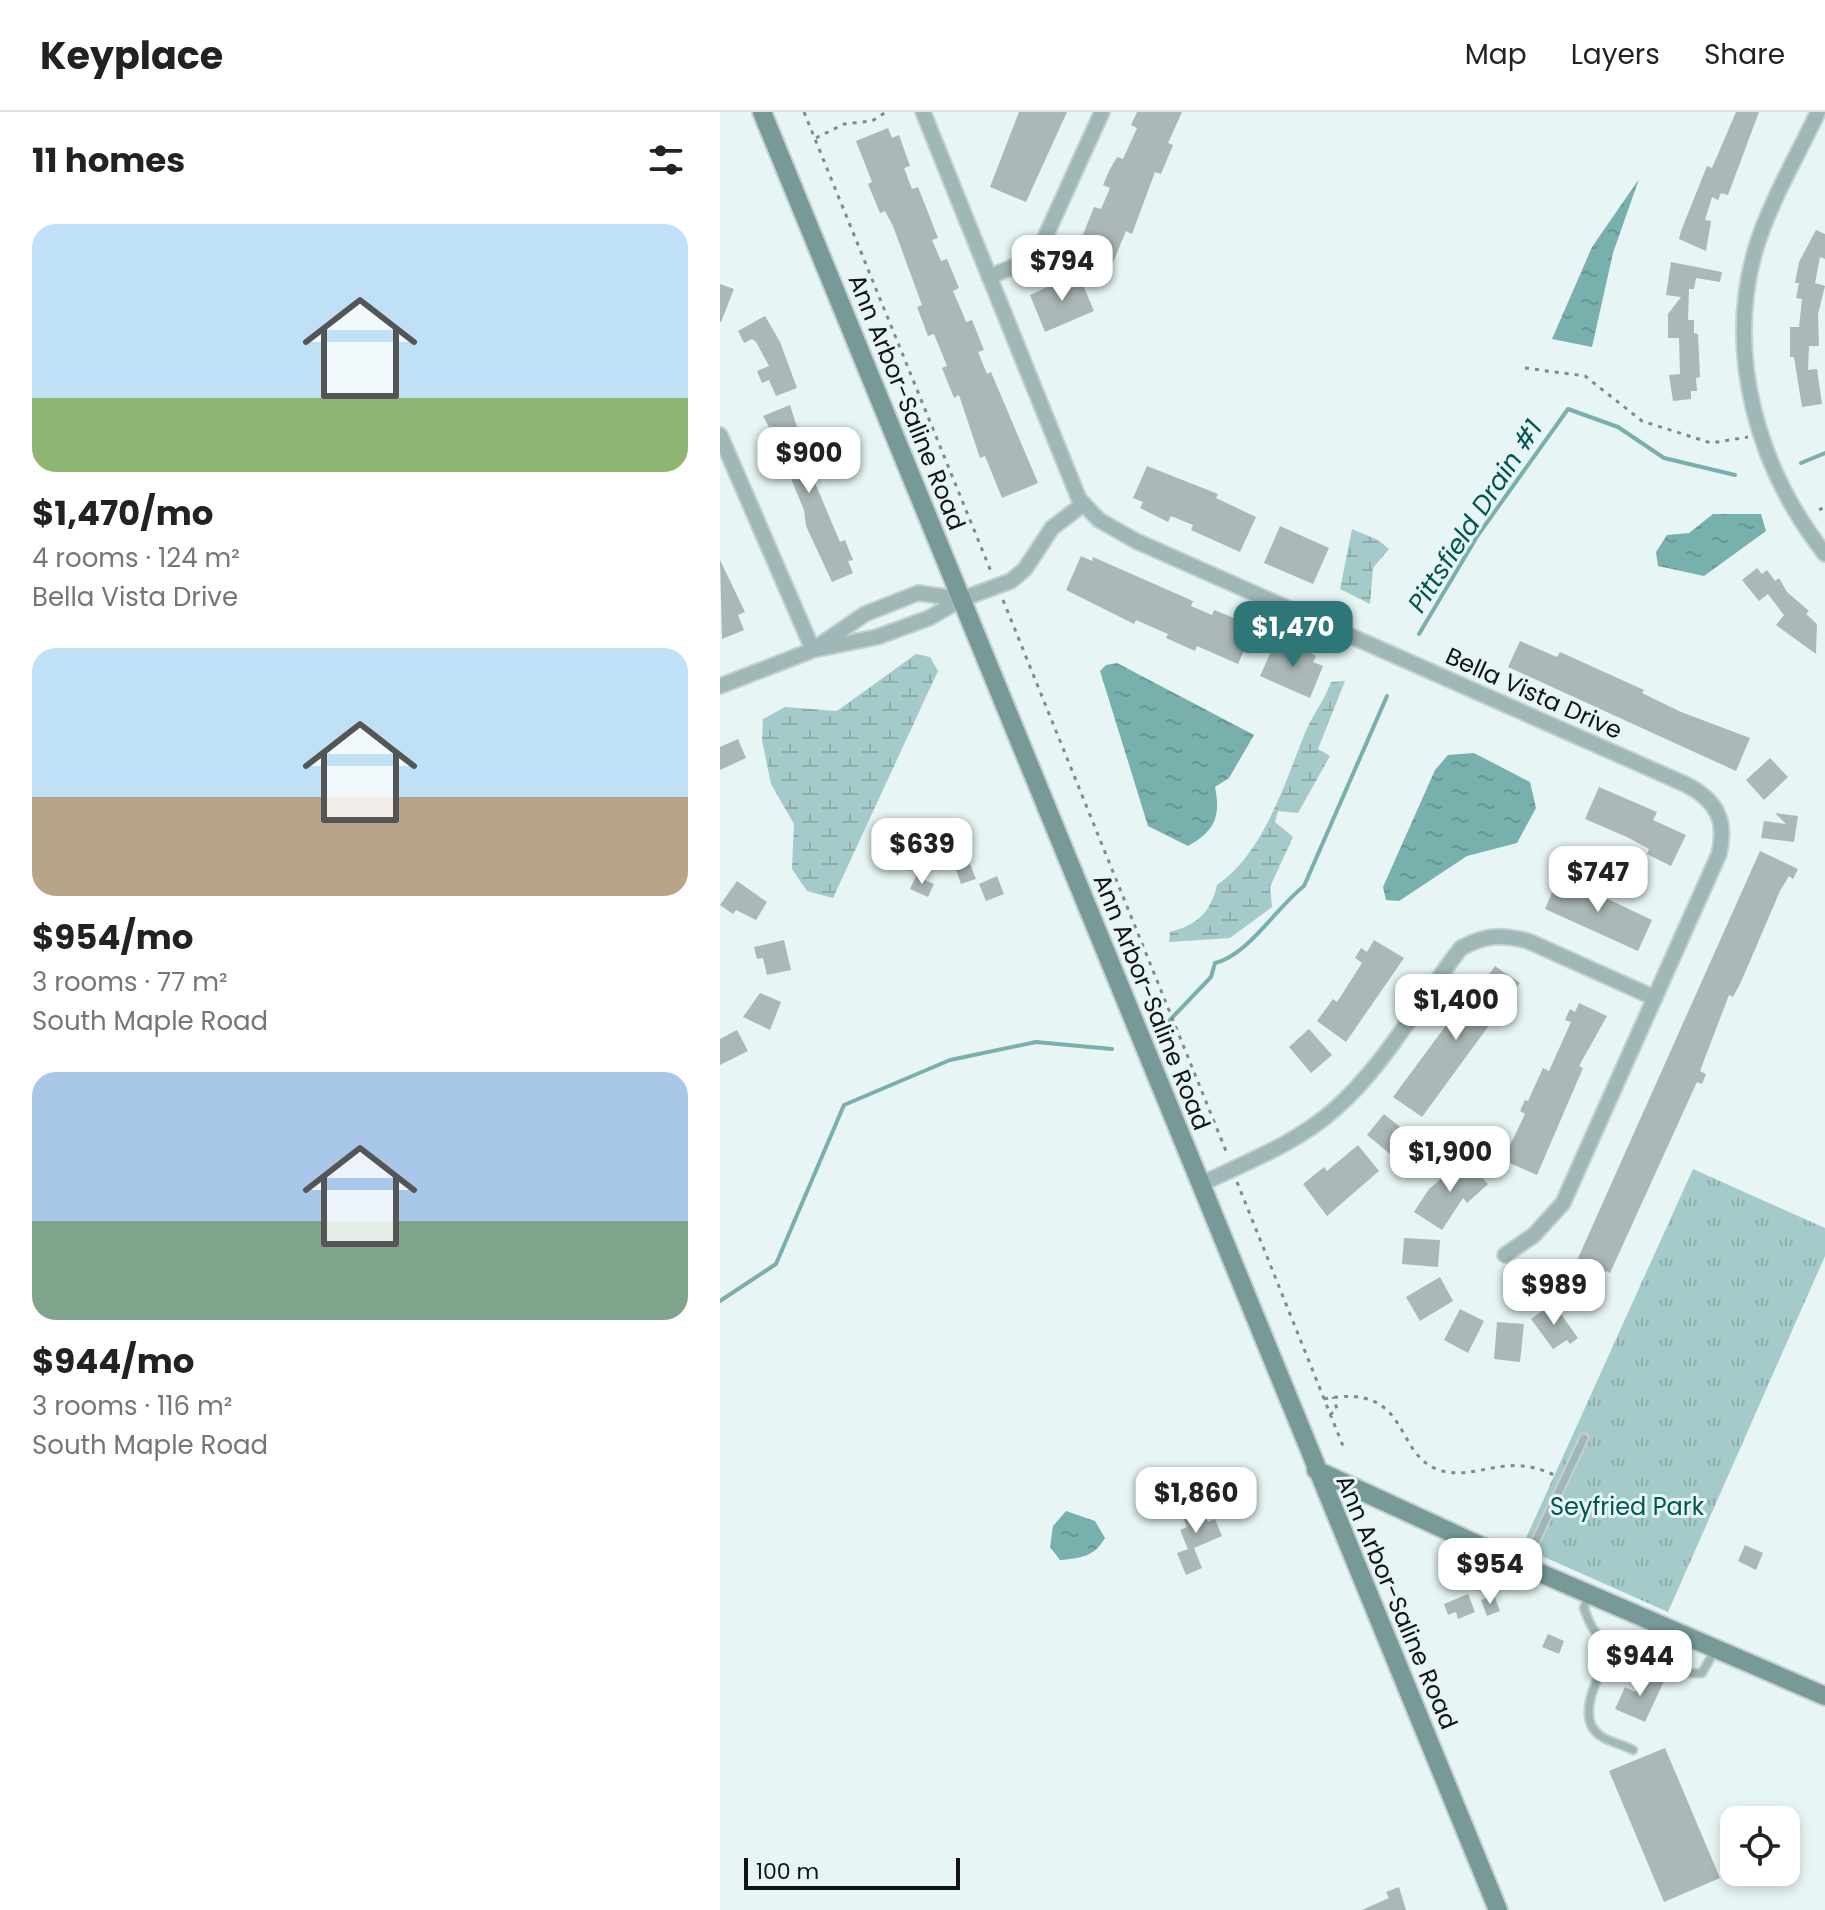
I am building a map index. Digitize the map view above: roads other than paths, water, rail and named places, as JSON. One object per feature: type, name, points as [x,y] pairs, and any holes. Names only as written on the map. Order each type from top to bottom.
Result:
[{"type":"main road","name":"Ann Arbor-Saline Road","points":[[762,112],[1498,1910]]},
{"type":"main road","points":[[1316,1470],[1524,1566],[1825,1696]]},
{"type":"street","points":[[720,686],[813,650],[877,637],[929,618],[962,599],[1011,581],[1034,557],[1052,528],[1082,505],[923,112]]},
{"type":"street","points":[[989,277],[1022,263],[1042,244],[1102,112]]},
{"type":"street","points":[[1818,112],[1756,248],[1745,290],[1745,354],[1759,432],[1770,462],[1801,523],[1825,554]]},
{"type":"street","points":[[720,435],[813,650]]},
{"type":"street","name":"Bella Vista Drive","points":[[1082,505],[1099,520],[1136,541],[1701,793],[1723,821],[1721,845],[1563,1203],[1534,1235],[1505,1255]]},
{"type":"street","points":[[813,650],[865,614],[918,593],[962,599]]},
{"type":"street","points":[[1201,1184],[1294,1139],[1335,1109],[1368,1074],[1461,948],[1483,936],[1508,936],[1528,941],[1655,998]]},
{"type":"lane","points":[[1524,1566],[1584,1438]]},
{"type":"lane","points":[[1590,1593],[1584,1608],[1590,1623],[1614,1647],[1688,1674],[1702,1673],[1716,1648]]},
{"type":"lane","points":[[1614,1647],[1591,1693],[1592,1717],[1602,1737],[1633,1750]]},
{"type":"water","points":[[1639,179],[1613,253],[1592,347],[1552,339],[1592,247]]},
{"type":"water","points":[[1713,514],[1761,514],[1766,531],[1704,576],[1658,566],[1656,552],[1667,535],[1689,533]]},
{"type":"water","points":[[1117,663],[1254,735],[1229,778],[1215,787],[1217,806],[1214,822],[1204,835],[1188,846],[1148,826],[1100,671],[1106,665]]},
{"type":"water","points":[[1474,753],[1530,782],[1536,808],[1517,843],[1467,856],[1399,901],[1386,900],[1383,887],[1435,770],[1448,755]]},
{"type":"water","points":[[1066,1511],[1095,1521],[1105,1538],[1086,1555],[1060,1560],[1050,1547],[1053,1526]]},
{"type":"waterway","name":"Pittsfield Drain #1","points":[[1419,634],[1478,535],[1568,409],[1618,427],[1664,458],[1735,475]]},
{"type":"waterway","name":"Pittsfield Drain #1","points":[[1801,463],[1825,453]]},
{"type":"waterway","name":"Pittsfield Drain #1","points":[[1168,1022],[1211,977],[1215,963],[1239,951],[1304,886],[1387,696]]},
{"type":"waterway","name":"Pittsfield Drain #1","points":[[720,1301],[776,1264],[844,1105],[950,1060],[1036,1042],[1112,1049]]},
{"type":"park label","name":"Seyfried Park","points":[[1627,1506]]}]
